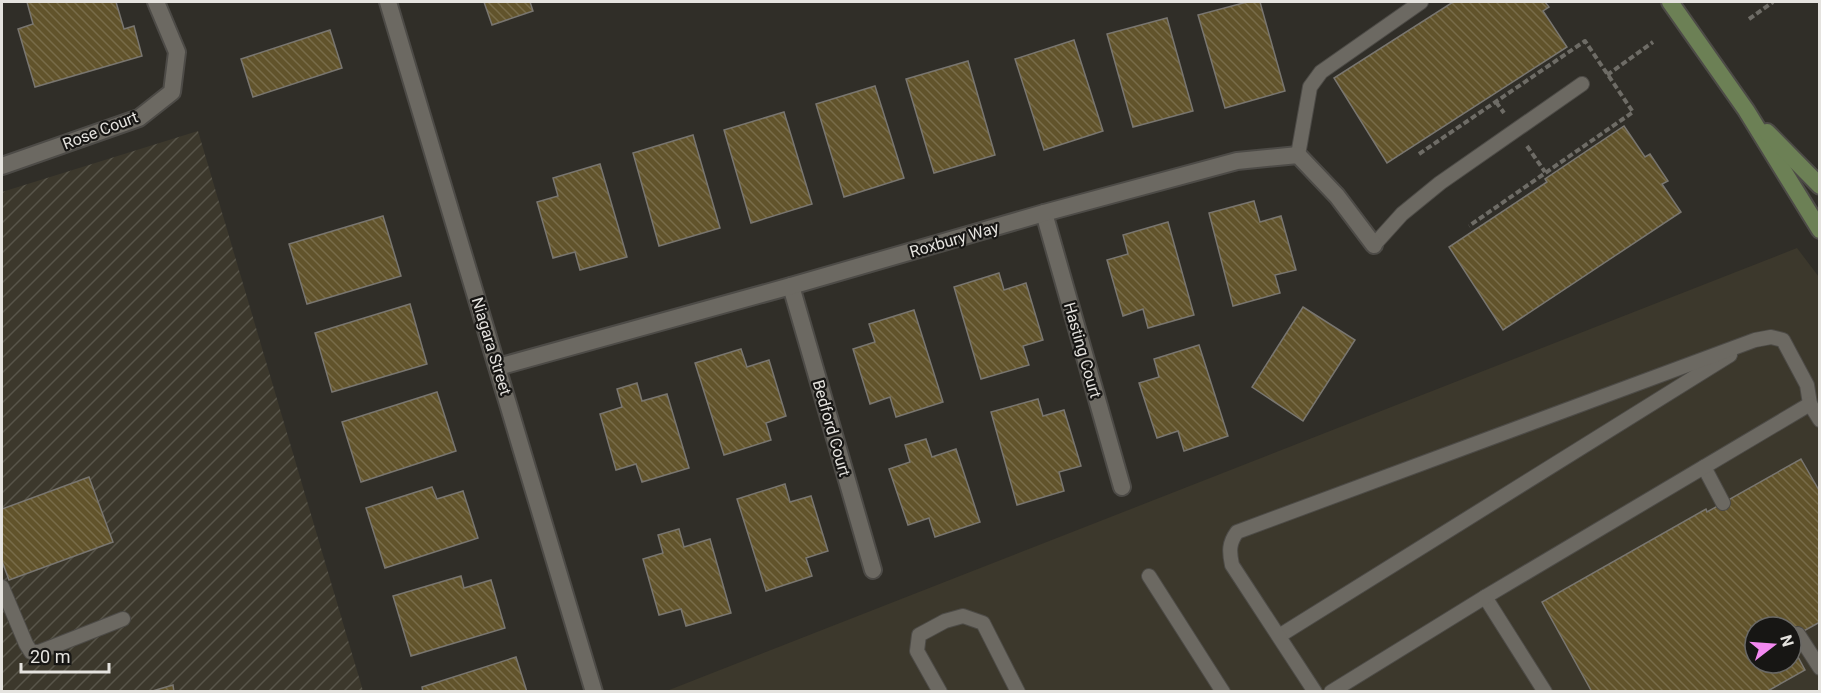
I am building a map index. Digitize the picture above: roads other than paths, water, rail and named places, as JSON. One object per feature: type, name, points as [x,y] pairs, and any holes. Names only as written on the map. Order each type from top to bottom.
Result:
[{"type":"main road","points":[[1670,2],[1746,110],[1820,230]]},
{"type":"main road","points":[[1746,110],[1820,186]]},
{"type":"street","name":"Rose Court","points":[[2,166],[139,118],[172,92],[177,52],[156,2]]},
{"type":"street","name":"Niagara Street","points":[[388,2],[594,692]]},
{"type":"street","name":"Roxbury Way","points":[[498,367],[1237,161],[1298,155]]},
{"type":"street","points":[[1298,155],[1337,195],[1374,245]]},
{"type":"street","name":"Hasting Court","points":[[1044,213],[1122,488]]},
{"type":"street","name":"Bedford Court","points":[[791,286],[873,570]]},
{"type":"lane","points":[[1298,155],[1310,87],[1321,72],[1420,2]]},
{"type":"lane","points":[[1374,245],[1402,214],[1440,183],[1582,84]]},
{"type":"lane","points":[[1315,692],[1232,565],[1231,540],[1237,532],[1755,340],[1771,337],[1783,340],[1807,385],[1810,404],[1820,420]]},
{"type":"lane","points":[[1279,636],[1755,340]]},
{"type":"lane","points":[[1331,692],[1485,597],[1810,404]]},
{"type":"lane","points":[[1704,468],[1723,503]]},
{"type":"lane","points":[[1149,576],[1223,692]]},
{"type":"lane","points":[[2,587],[31,652],[39,652],[123,620]]},
{"type":"lane","points":[[1485,597],[1545,692]]},
{"type":"lane","points":[[940,692],[917,651],[919,635],[945,621],[963,616],[983,623],[1018,692]]},
{"type":"lane","points":[[1803,642],[1820,668]]}]
